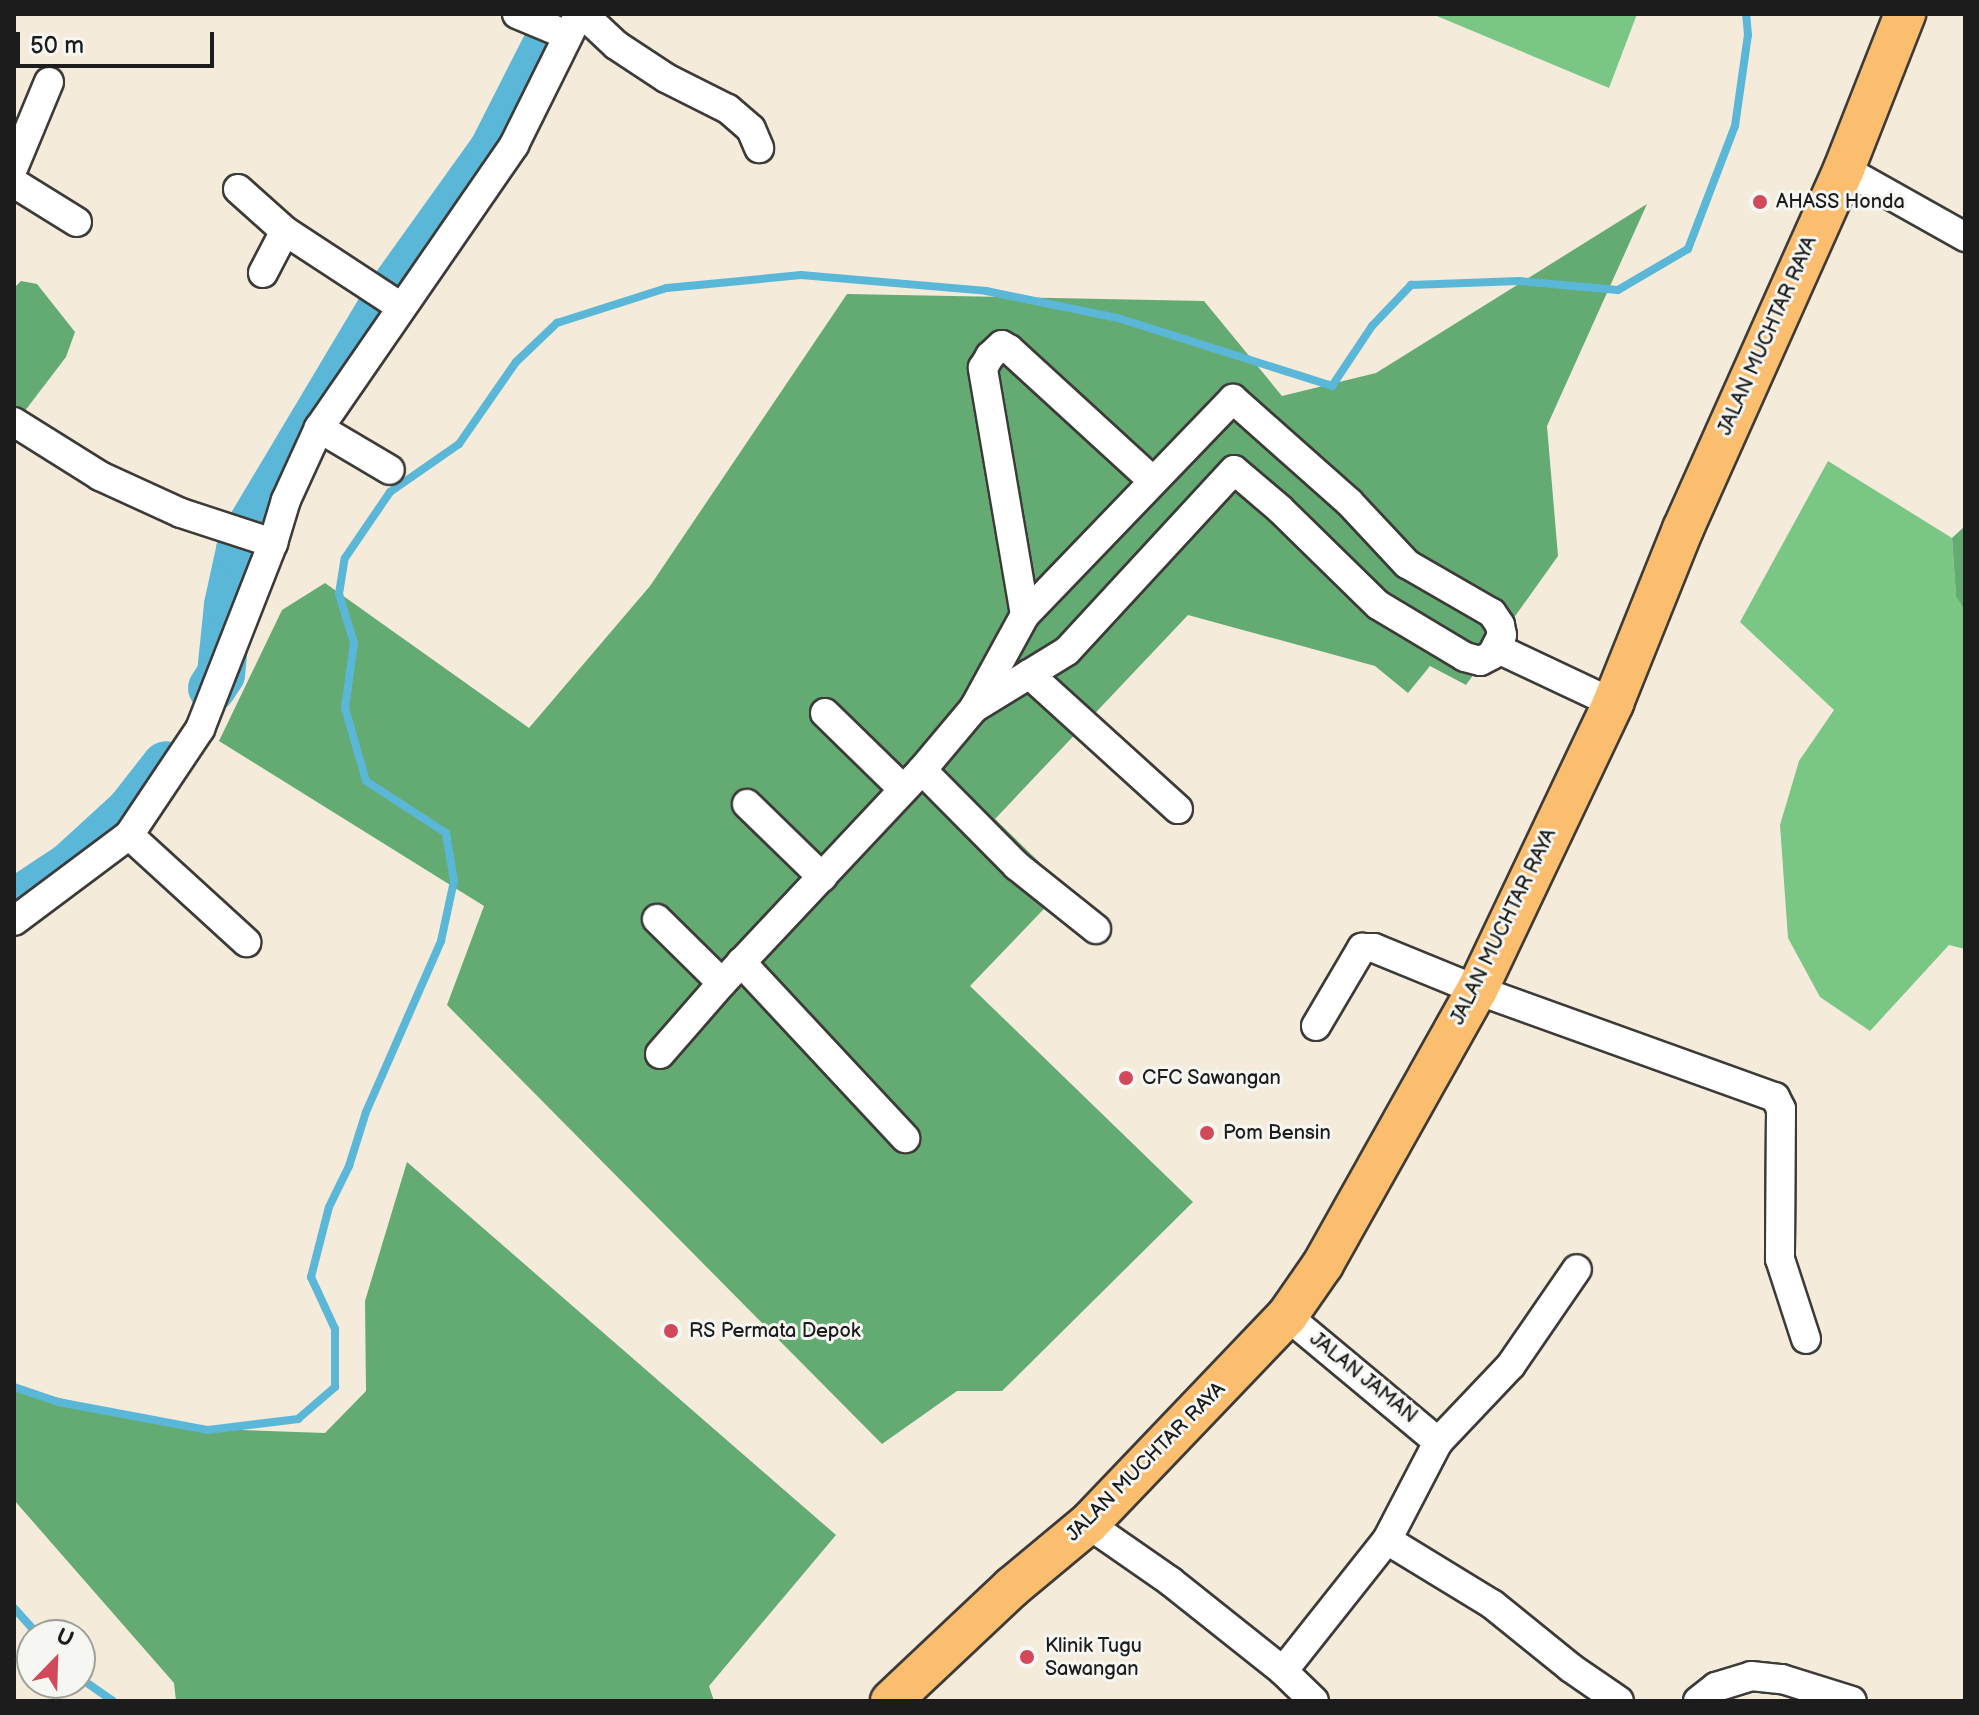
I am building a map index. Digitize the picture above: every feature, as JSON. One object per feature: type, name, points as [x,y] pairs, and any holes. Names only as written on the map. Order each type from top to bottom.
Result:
[{"type":"highway","name":"JALAN MUCHTAR RAYA","points":[[891,1701],[1001,1597],[1088,1524],[1287,1316],[1323,1264],[1477,990],[1613,703],[1683,529],[1844,169],[1905,14]]},
{"type":"street","points":[[524,18],[572,24],[616,45],[666,78],[728,109],[751,129],[759,148]]},
{"type":"street","points":[[14,921],[129,835],[200,729],[255,537],[286,500],[319,428],[392,300],[514,145],[572,24]]},
{"type":"street","points":[[14,166],[49,82]]},
{"type":"street","points":[[1844,169],[1965,237]]},
{"type":"street","points":[[14,183],[77,222]]},
{"type":"street","points":[[238,189],[285,231],[392,300]]},
{"type":"street","points":[[263,273],[285,231]]},
{"type":"street","points":[[1025,615],[983,368],[990,356],[1002,345],[1009,349],[1153,481]]},
{"type":"street","points":[[660,1054],[732,972],[912,780],[974,708],[1025,615],[1233,399],[1349,502],[1407,564],[1492,613],[1501,629],[1496,648],[1487,659],[1473,660],[1395,617],[1234,470],[1067,651],[974,708]]},
{"type":"street","points":[[14,422],[100,476],[181,513],[255,537]]},
{"type":"street","points":[[319,428],[390,470]]},
{"type":"street","points":[[1496,648],[1613,703]]},
{"type":"street","points":[[1029,674],[1178,809]]},
{"type":"street","points":[[825,713],[1096,929]]},
{"type":"street","points":[[747,804],[822,877]]},
{"type":"street","points":[[129,835],[246,942]]},
{"type":"street","points":[[657,919],[732,972],[905,1138]]},
{"type":"street","points":[[1316,1026],[1362,948],[1374,948],[1477,990],[1775,1097],[1781,1109],[1780,1259],[1806,1339]]},
{"type":"street","points":[[1283,1671],[1387,1540],[1438,1442],[1511,1365],[1577,1269]]},
{"type":"street","name":"JALAN JAMAN","points":[[1287,1316],[1438,1442]]},
{"type":"street","points":[[1088,1524],[1170,1581],[1283,1671],[1314,1701]]},
{"type":"street","points":[[1387,1540],[1492,1604],[1571,1668],[1619,1701]]},
{"type":"street","points":[[1698,1701],[1716,1687],[1751,1676],[1810,1686],[1852,1701]]},
{"type":"green space","points":[[1432,14],[1637,14],[1609,88]]},
{"type":"green space","points":[[1647,204],[1547,426],[1558,556],[1466,685],[1430,666],[1408,693],[1375,666],[1188,615],[995,819],[1065,887],[970,986],[1193,1202],[1002,1391],[957,1391],[882,1444],[447,1005],[484,906],[219,741],[282,610],[325,583],[529,728],[650,586],[847,294],[1204,301],[1282,396],[1376,373]]},
{"type":"green space","points":[[21,281],[37,284],[75,332],[66,357],[21,416],[14,413],[14,288]]},
{"type":"green space","points":[[1828,461],[1952,538],[1956,595],[1965,611],[1965,949],[1949,945],[1870,1031],[1820,997],[1788,938],[1780,825],[1799,761],[1834,710],[1740,622]]},
{"type":"green space","points":[[1965,526],[1965,611],[1956,596],[1952,538]]},
{"type":"green space","points":[[407,1162],[836,1535],[709,1686],[714,1701],[176,1701],[174,1683],[14,1500],[14,1387],[183,1428],[325,1433],[366,1391],[365,1301]]},
{"type":"waterway","points":[[212,688],[221,674],[228,605],[240,550],[253,523],[387,298],[493,150],[562,14]]},
{"type":"waterway","points":[[14,1387],[58,1402],[208,1430],[298,1419],[335,1387],[335,1329],[311,1277],[329,1207],[349,1166],[366,1112],[441,941],[454,881],[446,833],[366,781],[345,708],[354,643],[339,594],[345,558],[390,492],[459,444],[516,362],[557,323],[667,288],[801,275],[986,291],[1118,318],[1332,386],[1372,326],[1411,285],[1519,281],[1618,290],[1688,249],[1735,126],[1748,35],[1746,14]]},
{"type":"waterway","points":[[14,903],[70,866],[130,811],[166,765]]},
{"type":"waterway","points":[[14,1608],[24,1619]]},
{"type":"waterway","points":[[96,1689],[113,1701]]},
{"type":"place","name":"AHASS Honda","points":[[1760,202]]},
{"type":"place","name":"CFC Sawangan","points":[[1126,1078]]},
{"type":"place","name":"Pom Bensin","points":[[1207,1133]]},
{"type":"place","name":"RS Permata Depok","points":[[671,1331]]},
{"type":"place","name":"Klinik Tugu Sawangan","points":[[1027,1657]]}]
